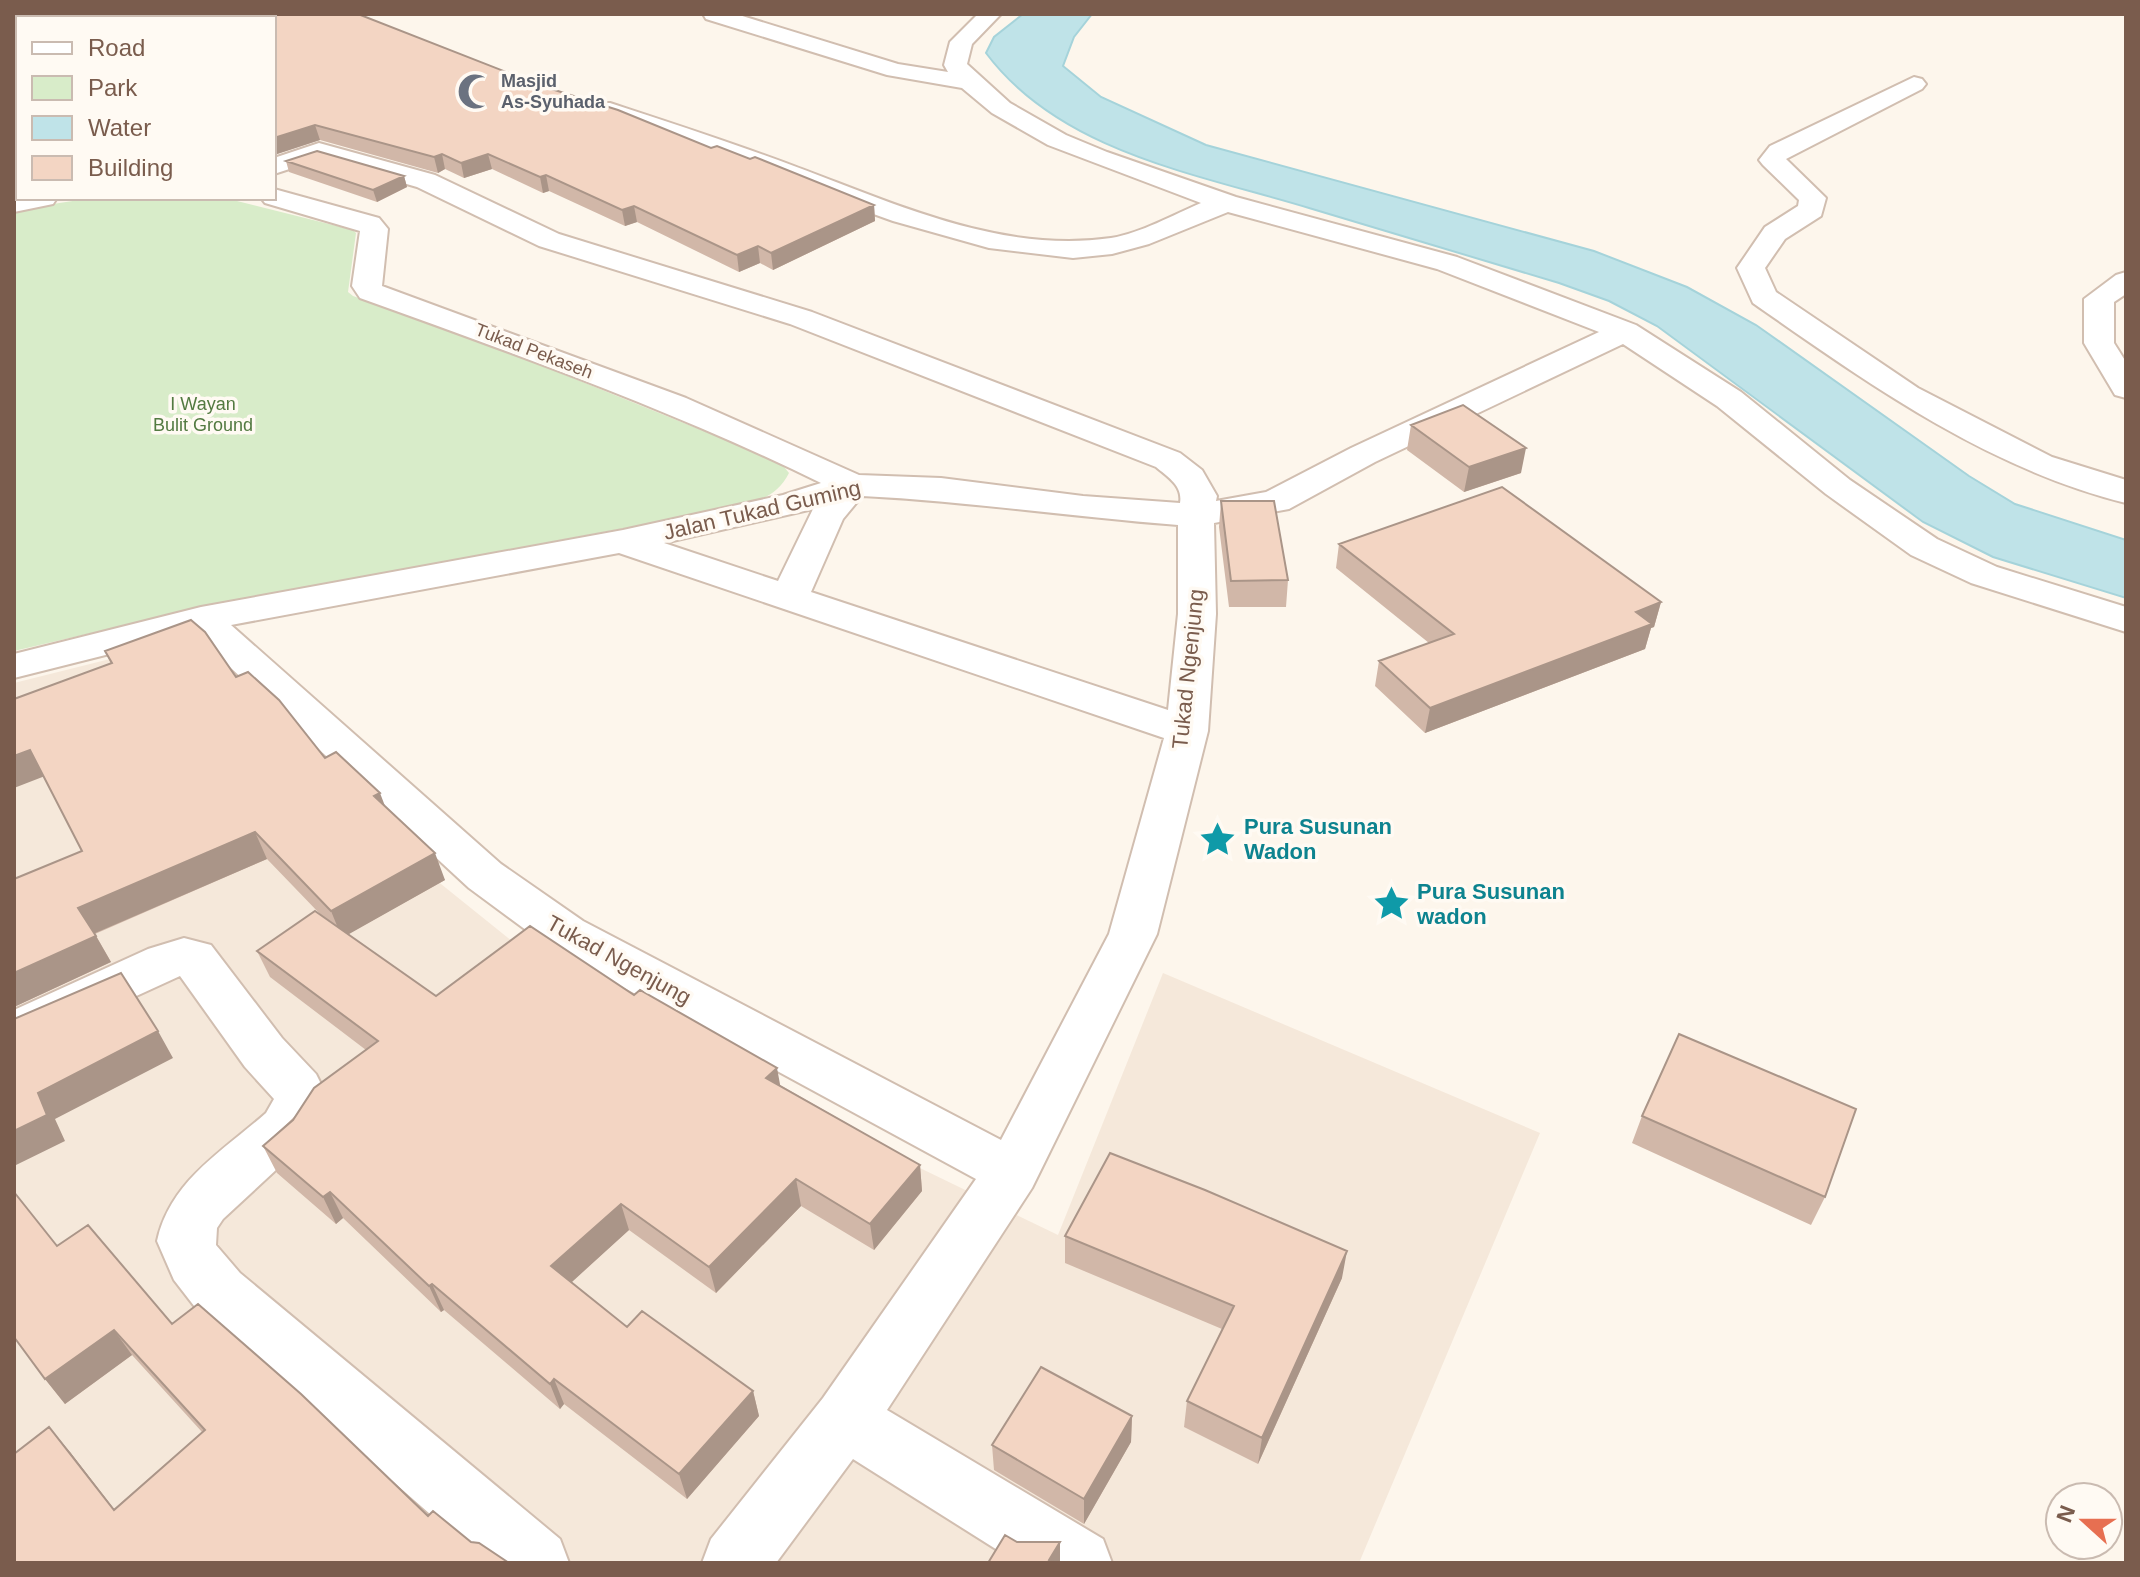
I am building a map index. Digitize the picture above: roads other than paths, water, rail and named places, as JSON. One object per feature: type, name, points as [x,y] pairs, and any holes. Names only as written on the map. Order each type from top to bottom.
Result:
[{"type":"street","points":[[714,14],[895,70],[969,82]]},
{"type":"street","points":[[990,14],[961,42],[955,65],[969,82],[1001,108],[1057,140],[1226,203],[1447,263],[1625,331],[1729,399],[1838,487],[1924,547],[1984,575],[2126,620]]},
{"type":"street","points":[[1914,84],[1779,151],[1772,160],[1813,198],[1811,210],[1775,233],[1751,268],[1763,297],[1907,395],[2040,464],[2126,492]]},
{"type":"street","points":[[584,102],[704,141],[935,227],[1029,245],[1075,249],[1113,246],[1226,203]]},
{"type":"street","name":"Tukad Ngenjung","points":[[276,165],[319,151],[353,158],[426,181],[549,240],[801,318],[1168,460],[1190,477],[1199,496],[1196,515],[1197,614],[1187,731],[1133,934],[1012,1172],[845,1419],[735,1563]]},
{"type":"street","name":"Tukad Pekaseh","points":[[276,198],[369,224],[374,229],[367,286],[370,292],[494,335],[726,426],[852,485]]},
{"type":"street","points":[[14,204],[34,200]]},
{"type":"street","points":[[2126,281],[2099,299],[2099,343],[2126,388]]},
{"type":"street","name":"Jalan Tukad Guming","points":[[14,666],[201,619],[623,541],[791,504],[852,485],[941,489],[1083,507],[1196,515],[1276,501],[1363,455],[1625,331]]},
{"type":"street","points":[[790,595],[826,516],[852,485]]},
{"type":"street","points":[[623,541],[1187,731]]},
{"type":"street","name":"Tukad Ngenjung","points":[[201,619],[485,876],[566,934],[1012,1172]]},
{"type":"street","points":[[14,1032],[165,962],[184,956],[194,958],[275,1067],[299,1092],[302,1104],[294,1118],[198,1208],[189,1224],[186,1240],[201,1272],[219,1292],[536,1563]]},
{"type":"street","points":[[845,1419],[1079,1563]]},
{"type":"water","points":[[1023,14],[1092,14],[1074,37],[1063,66],[1101,97],[1206,145],[1594,251],[1687,287],[1756,325],[1969,476],[2015,504],[2126,540],[2126,598],[1993,557],[1923,522],[1657,326],[1609,301],[1559,283],[1177,170],[1091,137],[1052,114],[1017,87],[986,53],[994,37]]},
{"type":"place","name":"Masjid As-Syuhada","points":[[475,91]]},
{"type":"place","name":"Pura Susunan Wadon","points":[[1218,839]]},
{"type":"place","name":"Pura Susunan wadon","points":[[1391,904]]},
{"type":"park label","name":"I Wayan Bulit Ground","points":[[203,414]]}]
